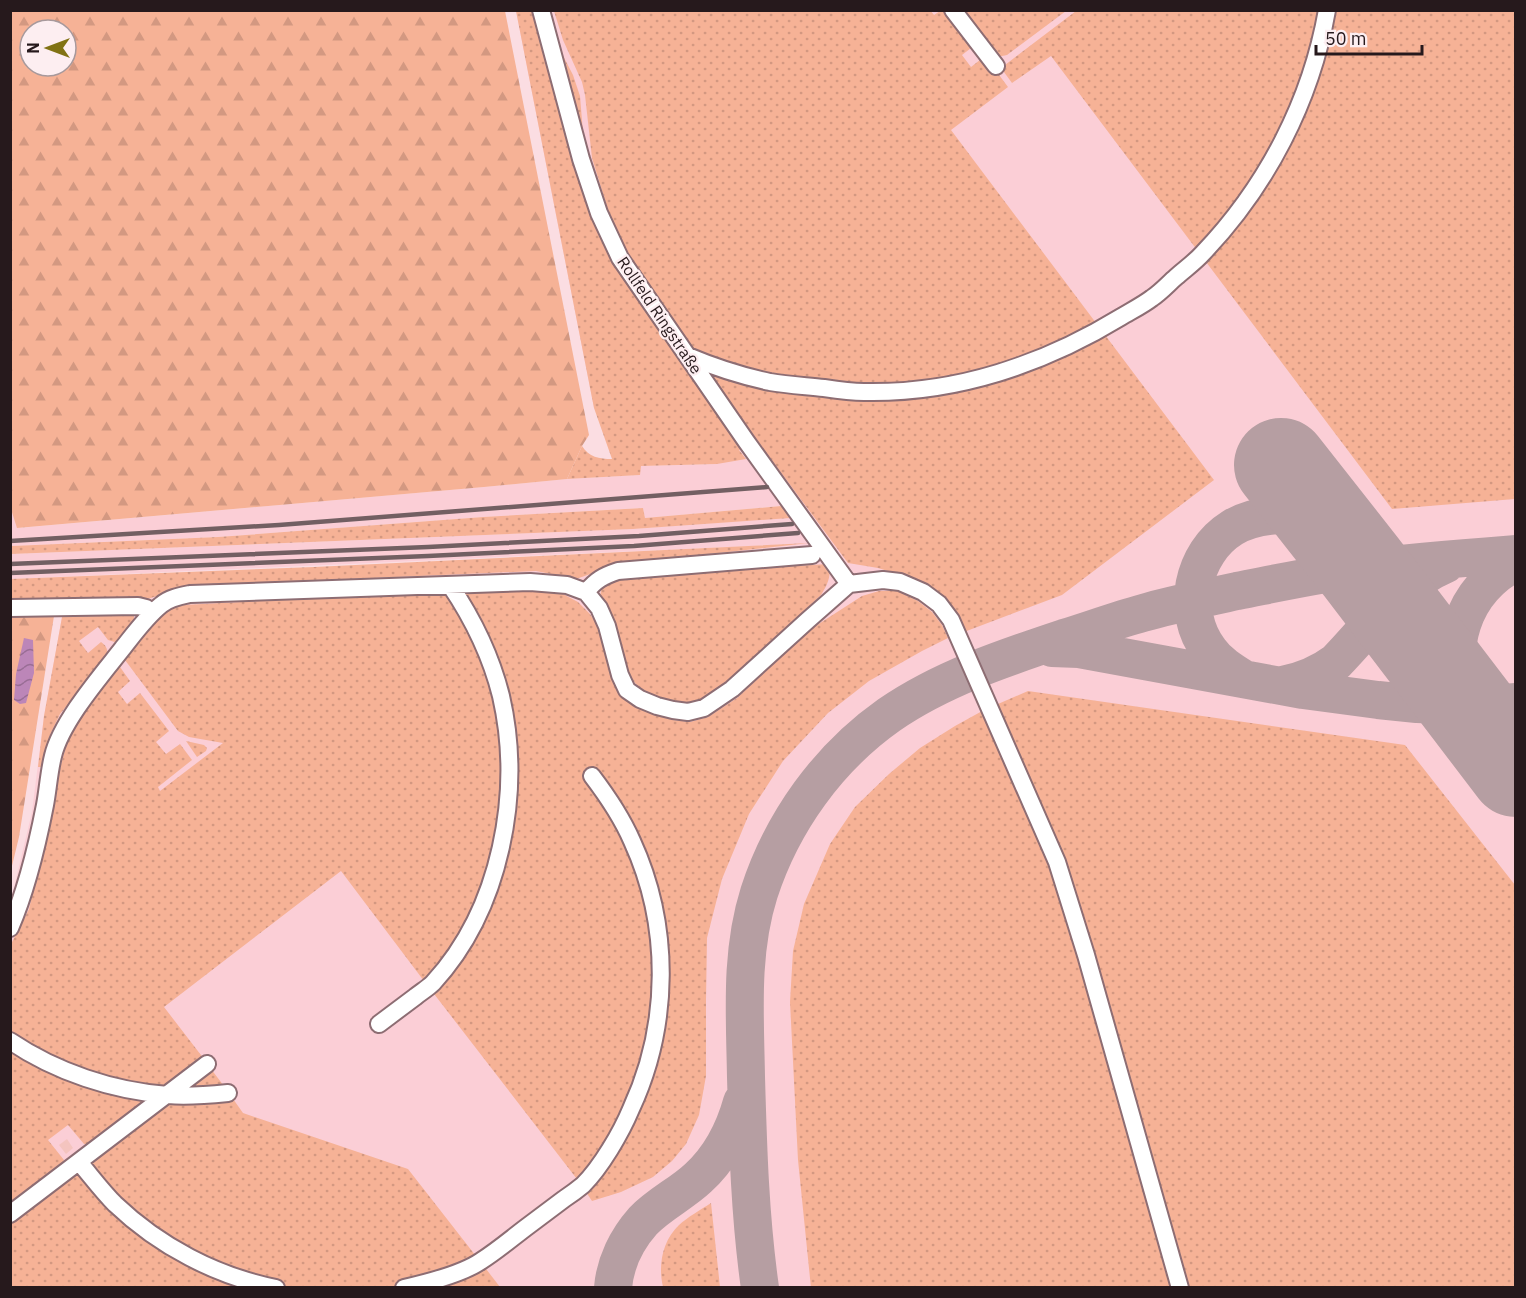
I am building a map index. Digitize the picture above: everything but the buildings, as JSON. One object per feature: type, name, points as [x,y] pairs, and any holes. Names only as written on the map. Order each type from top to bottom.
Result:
[{"type":"lane","name":"Rollfeld Ringstraße","points":[[541,10],[598,213],[620,258],[746,441],[849,584]]},
{"type":"lane","points":[[953,10],[996,66]]},
{"type":"lane","points":[[688,356],[732,372],[771,382],[863,392],[893,391],[934,387],[985,377],[1045,357],[1082,339],[1152,298],[1201,255],[1240,209],[1273,159],[1300,105],[1328,10]]},
{"type":"lane","points":[[586,592],[603,576],[618,571],[812,555]]},
{"type":"lane","points":[[10,927],[20,905],[32,864],[45,807],[53,755],[60,735],[80,704],[152,613],[173,598],[190,594],[530,582],[567,585],[586,592],[598,608],[607,626],[620,675],[627,690],[640,699],[673,710],[688,712],[704,708],[732,689],[849,584],[883,580],[900,582],[923,592],[939,604],[951,620],[1057,862],[1086,955],[1180,1287]]},
{"type":"lane","points":[[378,1024],[432,984],[463,941],[476,918],[492,878],[507,818],[508,743],[500,695],[485,649],[464,605],[450,585]]},
{"type":"lane","points":[[10,608],[138,606],[152,613]]},
{"type":"lane","points":[[404,1287],[432,1281],[480,1262],[583,1185],[614,1143],[637,1096],[651,1055],[658,1020],[660,942],[650,891],[633,842],[608,797],[592,776]]},
{"type":"lane","points":[[10,1041],[36,1057],[82,1076],[130,1089],[168,1095],[228,1093]]},
{"type":"lane","points":[[10,1214],[207,1065]]},
{"type":"lane","points":[[79,1162],[116,1205],[168,1245],[219,1271],[276,1287]]},
{"type":"shaded area","points":[[516,11],[1515,11],[1515,1287],[11,1287],[11,900],[32,812],[44,716],[65,588],[619,564],[795,544],[11,579],[11,554],[633,529],[790,517],[781,506],[645,518],[643,508],[483,517],[218,537],[11,546],[10,506],[18,528],[567,479],[640,475],[640,466],[717,464],[594,408]]},
{"type":"green space","points":[[930,10],[934,15],[940,11],[949,11],[975,45],[962,55],[971,67],[985,56],[1008,87],[951,130],[1214,480],[1062,595],[964,632],[901,575],[848,563],[762,447],[627,254],[608,210],[592,158],[582,82],[563,40],[554,11]]},
{"type":"green space","points":[[10,11],[505,11],[589,435],[567,479],[17,528],[10,506]]},
{"type":"green space","points":[[516,11],[535,11],[614,263],[743,449],[739,450],[746,459],[717,464],[641,466],[640,475],[567,479],[582,446],[595,457],[612,459],[594,408]]},
{"type":"green space","points":[[959,11],[1066,11],[1007,55],[997,57]]},
{"type":"green space","points":[[1076,11],[1515,11],[1515,499],[1392,509],[1051,56],[1012,83],[1001,68]]},
{"type":"green space","points":[[559,48],[573,75],[580,96],[585,157]]},
{"type":"green space","points":[[781,506],[790,518],[633,529],[11,554],[11,546],[218,537],[483,517],[643,508],[645,518]]},
{"type":"green space","points":[[809,543],[619,564],[576,579],[536,571],[189,586],[135,602],[14,602],[11,598],[10,579]]},
{"type":"green space","points":[[829,564],[830,573],[821,595],[719,689],[697,701],[687,703],[660,698],[636,684],[626,665],[615,624],[600,596],[602,587],[609,580],[690,572]]},
{"type":"green space","points":[[538,589],[561,593],[578,602],[599,628],[613,679],[622,695],[637,706],[673,720],[690,722],[708,717],[737,698],[814,627],[862,596],[879,591],[897,591],[918,601],[932,612],[948,638],[869,681],[828,713],[783,761],[749,814],[722,879],[707,938],[706,1076],[699,1115],[686,1144],[672,1161],[653,1177],[621,1192],[592,1201],[584,1189],[607,1161],[623,1135],[648,1080],[656,1052],[664,993],[661,932],[649,872],[625,815],[594,770],[589,775],[624,829],[640,870],[654,933],[657,958],[657,1006],[649,1051],[634,1096],[610,1145],[580,1183],[431,990],[457,959],[482,914],[499,869],[512,799],[512,741],[501,685],[480,628],[457,591]]},
{"type":"green space","points":[[449,591],[463,612],[498,697],[504,822],[478,912],[427,985],[341,871],[164,1007],[204,1059],[162,1091],[95,1079],[11,1038],[10,946],[29,909],[67,742],[83,712],[120,667],[130,681],[118,692],[127,704],[140,693],[169,731],[156,742],[166,754],[180,744],[192,760],[158,787],[160,791],[223,743],[189,737],[178,731],[125,660],[159,618],[170,609],[183,605]]},
{"type":"green space","points":[[61,611],[129,611],[134,615],[134,623],[118,643],[108,640],[98,627],[79,641],[88,653],[101,642],[107,648],[107,657],[60,714],[50,735],[41,767],[38,767],[44,716],[62,617]]},
{"type":"green space","points":[[11,616],[54,616],[19,837],[11,870]]},
{"type":"green space","points":[[1028,691],[1405,745],[1515,885],[1515,1287],[1189,1287],[1094,954],[1064,858],[998,704]]},
{"type":"green space","points":[[984,710],[1049,864],[1078,958],[1171,1287],[811,1288],[798,1160],[790,1002],[793,951],[804,904],[830,844],[855,807],[920,748]]},
{"type":"green space","points":[[186,741],[204,745],[207,748],[206,751],[197,757]]},
{"type":"green space","points":[[11,1045],[156,1097],[90,1145],[84,1144],[68,1125],[48,1140],[64,1160],[62,1167],[11,1207]]},
{"type":"green space","points":[[211,1069],[227,1090],[179,1093]]},
{"type":"green space","points":[[231,1096],[243,1113],[408,1169],[479,1260],[429,1279],[394,1287],[288,1288],[246,1278],[158,1236],[87,1165],[173,1098]]},
{"type":"green space","points":[[81,1170],[128,1218],[262,1288],[11,1288],[11,1222]]},
{"type":"green space","points":[[711,1203],[720,1287],[663,1287],[661,1262],[665,1246],[673,1231]]},
{"type":"green space","points":[[483,1265],[500,1287],[420,1288]]},
{"type":"water","points":[[24,638],[33,640],[34,673],[26,703],[20,704],[14,700],[16,674]]},
{"type":"taxiway","points":[[1244,679],[1213,655],[1200,635],[1195,618],[1193,601],[1195,584],[1199,568],[1207,552],[1232,528],[1243,522],[1266,516],[1303,517],[1327,523]]},
{"type":"taxiway","points":[[760,1288],[752,1209],[747,1104],[745,984],[749,938],[759,893],[780,841],[810,794],[846,751],[889,715],[951,680],[1019,653],[1133,616],[1237,591],[1347,570],[1516,554]]},
{"type":"taxiway","points":[[1467,706],[1460,685],[1457,664],[1462,624],[1470,606],[1482,589],[1497,574],[1516,562]]},
{"type":"taxiway","points":[[1283,685],[1311,677],[1336,662],[1400,594],[1429,572],[1446,564]]},
{"type":"taxiway","points":[[1052,648],[1079,649],[1303,690],[1378,700],[1467,706],[1516,702]]},
{"type":"taxiway","points":[[613,1288],[619,1261],[632,1236],[649,1215],[691,1184],[713,1162],[730,1134],[742,1102]]},
{"type":"runway","points":[[1281,465],[1516,770]]},
{"type":"railway","points":[[10,541],[279,525],[767,487]]},
{"type":"railway","points":[[10,564],[428,547],[639,536],[792,524]]},
{"type":"railway","points":[[10,573],[634,546],[798,533]]}]
